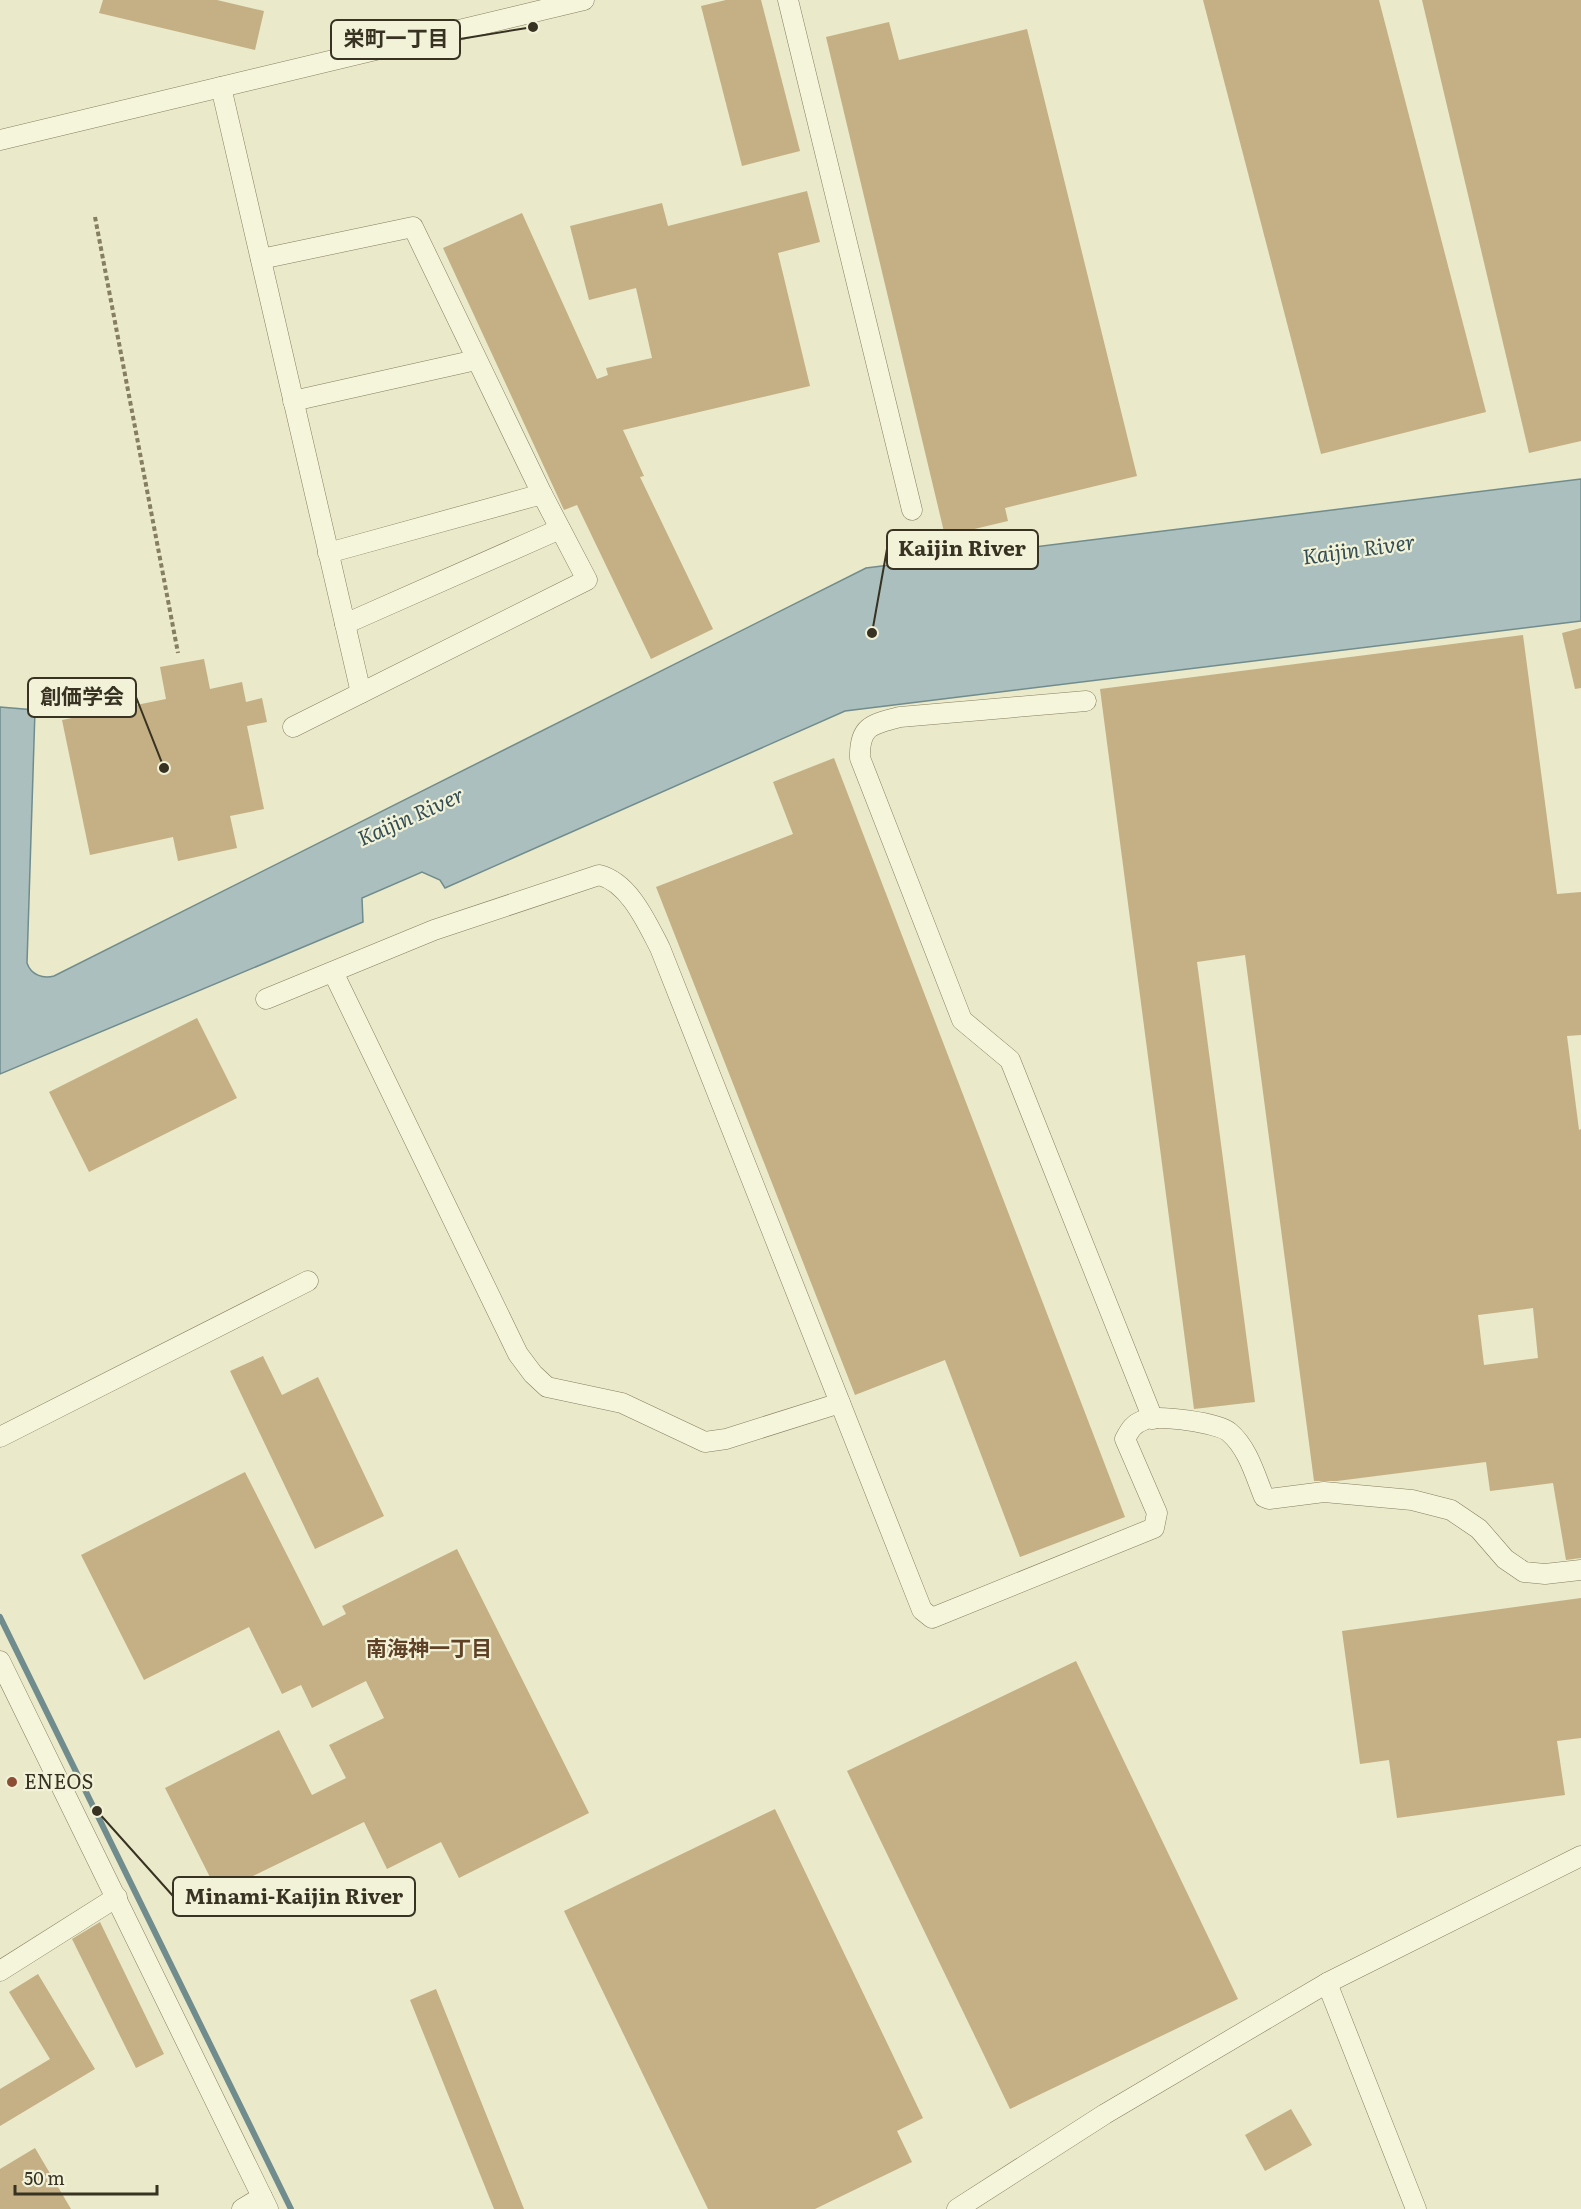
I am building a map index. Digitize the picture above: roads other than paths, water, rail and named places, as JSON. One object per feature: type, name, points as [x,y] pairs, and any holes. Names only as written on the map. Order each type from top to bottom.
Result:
[{"type":"street","points":[[0,140],[584,0]]},
{"type":"street","points":[[788,0],[912,510]]},
{"type":"street","points":[[221,87],[361,693]]},
{"type":"street","points":[[261,259],[413,227],[542,494],[587,580],[293,727]]},
{"type":"street","points":[[293,401],[476,360]]},
{"type":"street","points":[[328,553],[542,494]]},
{"type":"street","points":[[345,624],[560,529]]},
{"type":"street","points":[[1086,701],[900,717],[878,722],[867,729],[860,740],[860,758],[962,1020],[1010,1060],[1153,1419]]},
{"type":"street","points":[[266,999],[434,930],[599,875],[609,877],[621,885],[645,920],[660,948],[922,1610],[933,1618],[1154,1528],[1156,1513],[1125,1440],[1132,1427],[1145,1419],[1180,1418],[1228,1430],[1244,1449],[1264,1497],[1269,1499],[1324,1492],[1412,1500],[1451,1510],[1479,1529],[1505,1559],[1524,1572],[1545,1574],[1581,1570]]},
{"type":"street","points":[[333,972],[518,1354],[533,1374],[547,1387],[622,1403],[705,1442],[726,1439],[840,1403]]},
{"type":"street","points":[[0,1437],[308,1281]]},
{"type":"street","points":[[0,1661],[265,2203],[242,2209]]},
{"type":"street","points":[[957,2209],[1105,2114],[1327,1983],[1581,1856]]},
{"type":"street","points":[[0,1971],[117,1897]]},
{"type":"street","points":[[1327,1983],[1416,2209]]},
{"type":"water","points":[[1581,479],[1581,621],[845,711],[445,888],[440,880],[422,872],[362,898],[363,922],[0,1074],[0,707],[35,710],[27,963],[34,973],[50,977],[866,568]]},
{"type":"waterway","points":[[0,1617],[291,2209]]},
{"type":"place","name":"栄町一丁目","points":[[533,27]]},
{"type":"place","name":"Kaijin River","points":[[872,633]]},
{"type":"place","name":"創価学会","points":[[164,768]]},
{"type":"place","name":"ENEOS","points":[[12,1782]]},
{"type":"place","name":"Minami-Kaijin River","points":[[97,1811]]},
{"type":"district","name":"南海神一丁目","points":[[429,1649]]}]
